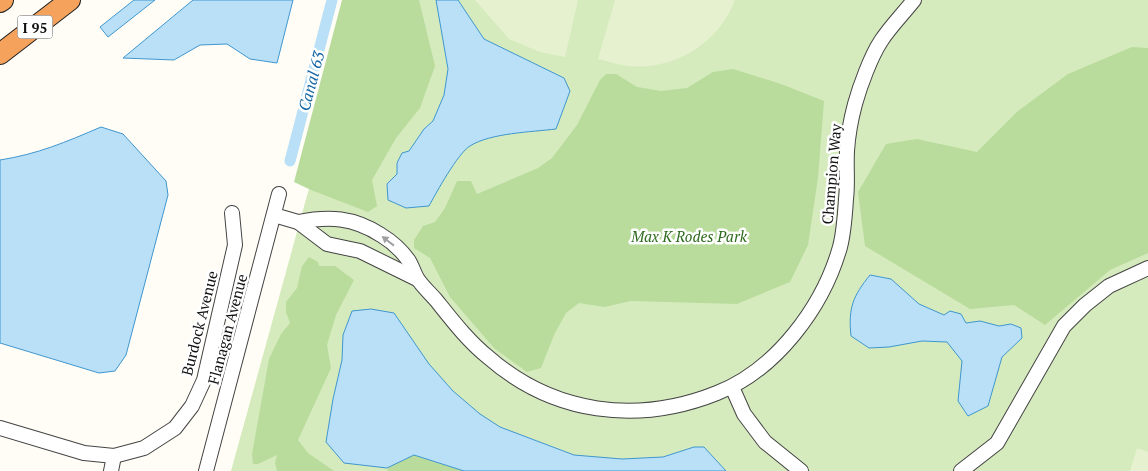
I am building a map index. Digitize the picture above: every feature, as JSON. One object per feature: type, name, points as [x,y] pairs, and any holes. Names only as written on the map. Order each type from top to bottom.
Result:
[{"type":"highway","name":"I 95","points":[[0,54],[70,0]]},
{"type":"street","name":"Champion Way","points":[[298,222],[322,217],[354,222],[365,226],[394,245],[408,261],[417,279],[487,357],[521,382],[550,396],[584,407],[620,412],[653,410],[693,402],[732,387],[758,369],[796,332],[824,290],[840,246],[847,198],[848,134],[856,102],[880,42],[914,0]]},
{"type":"street","name":"Flanagan Avenue","points":[[206,471],[279,194]]},
{"type":"street","name":"Burdock Avenue","points":[[0,428],[84,453],[114,456],[144,448],[175,428],[192,406],[204,380],[234,245],[232,213]]},
{"type":"street","name":"Champion Way","points":[[274,215],[298,222],[327,244],[360,252],[417,279]]},
{"type":"street","points":[[960,471],[997,443],[1064,326],[1108,286],[1148,268]]},
{"type":"street","points":[[732,387],[744,414],[764,442],[801,471]]},
{"type":"street","points":[[111,471],[114,456]]},
{"type":"green space","points":[[342,0],[419,0],[435,66],[420,108],[396,138],[372,180],[377,206],[368,212],[294,182]]},
{"type":"green space","name":"Max K Rodes Park","points":[[361,0],[1148,0],[1148,471],[231,471]]},
{"type":"green space","points":[[475,0],[578,0],[565,57],[540,52],[509,39]]},
{"type":"green space","points":[[615,0],[735,0],[728,15],[718,29],[693,51],[678,59],[662,64],[645,66],[624,65],[598,59]]},
{"type":"green space","points":[[1132,47],[1148,48],[1148,253],[1110,270],[1045,325],[1014,305],[970,309],[865,246],[858,192],[886,144],[917,139],[977,152],[1018,111],[1068,74]]},
{"type":"green space","points":[[733,69],[781,84],[824,101],[818,178],[808,245],[790,282],[737,304],[631,301],[604,307],[579,303],[566,313],[554,335],[541,368],[527,372],[494,348],[450,297],[430,258],[414,248],[414,240],[423,226],[435,222],[445,208],[457,181],[471,181],[477,194],[538,168],[552,158],[577,125],[600,80],[606,74],[616,74],[637,87],[661,91],[687,88],[713,72]]},
{"type":"green space","points":[[309,257],[318,262],[319,266],[335,266],[354,280],[336,315],[327,345],[331,368],[298,440],[308,453],[334,471],[277,471],[275,463],[277,455],[258,464],[253,464],[252,454],[269,359],[281,334],[290,323],[286,312],[286,302],[297,288],[302,266]]},
{"type":"green space","points":[[1137,448],[1148,452],[1148,471],[1130,471]]},
{"type":"green space","points":[[414,455],[464,471],[387,471],[389,467]]},
{"type":"water","points":[[134,0],[155,0],[108,37],[100,27]]},
{"type":"water","points":[[193,0],[293,0],[277,63],[250,59],[227,44],[200,45],[174,60],[123,58]]},
{"type":"water","points":[[436,0],[458,0],[484,39],[564,78],[570,91],[556,129],[488,138],[470,146],[460,156],[429,206],[406,208],[388,200],[387,184],[397,174],[397,163],[402,153],[409,151],[424,129],[433,121],[444,95],[448,69]]},
{"type":"water","points":[[101,127],[123,134],[166,181],[168,195],[126,355],[115,371],[99,373],[0,343],[0,160],[39,151]]},
{"type":"water","points":[[870,275],[891,279],[919,304],[944,315],[950,311],[961,314],[966,323],[980,321],[999,326],[1011,324],[1021,328],[1022,338],[1002,357],[988,406],[968,416],[958,401],[962,361],[947,342],[922,341],[889,347],[869,348],[851,336],[850,318],[853,303],[859,289]]},
{"type":"water","points":[[371,309],[394,313],[429,364],[453,391],[480,414],[500,427],[574,455],[622,459],[663,457],[694,447],[704,447],[726,471],[464,471],[414,455],[387,468],[344,463],[326,442],[342,360],[343,335],[352,311]]},
{"type":"waterway","name":"Canal 63","points":[[290,161],[332,0]]}]
